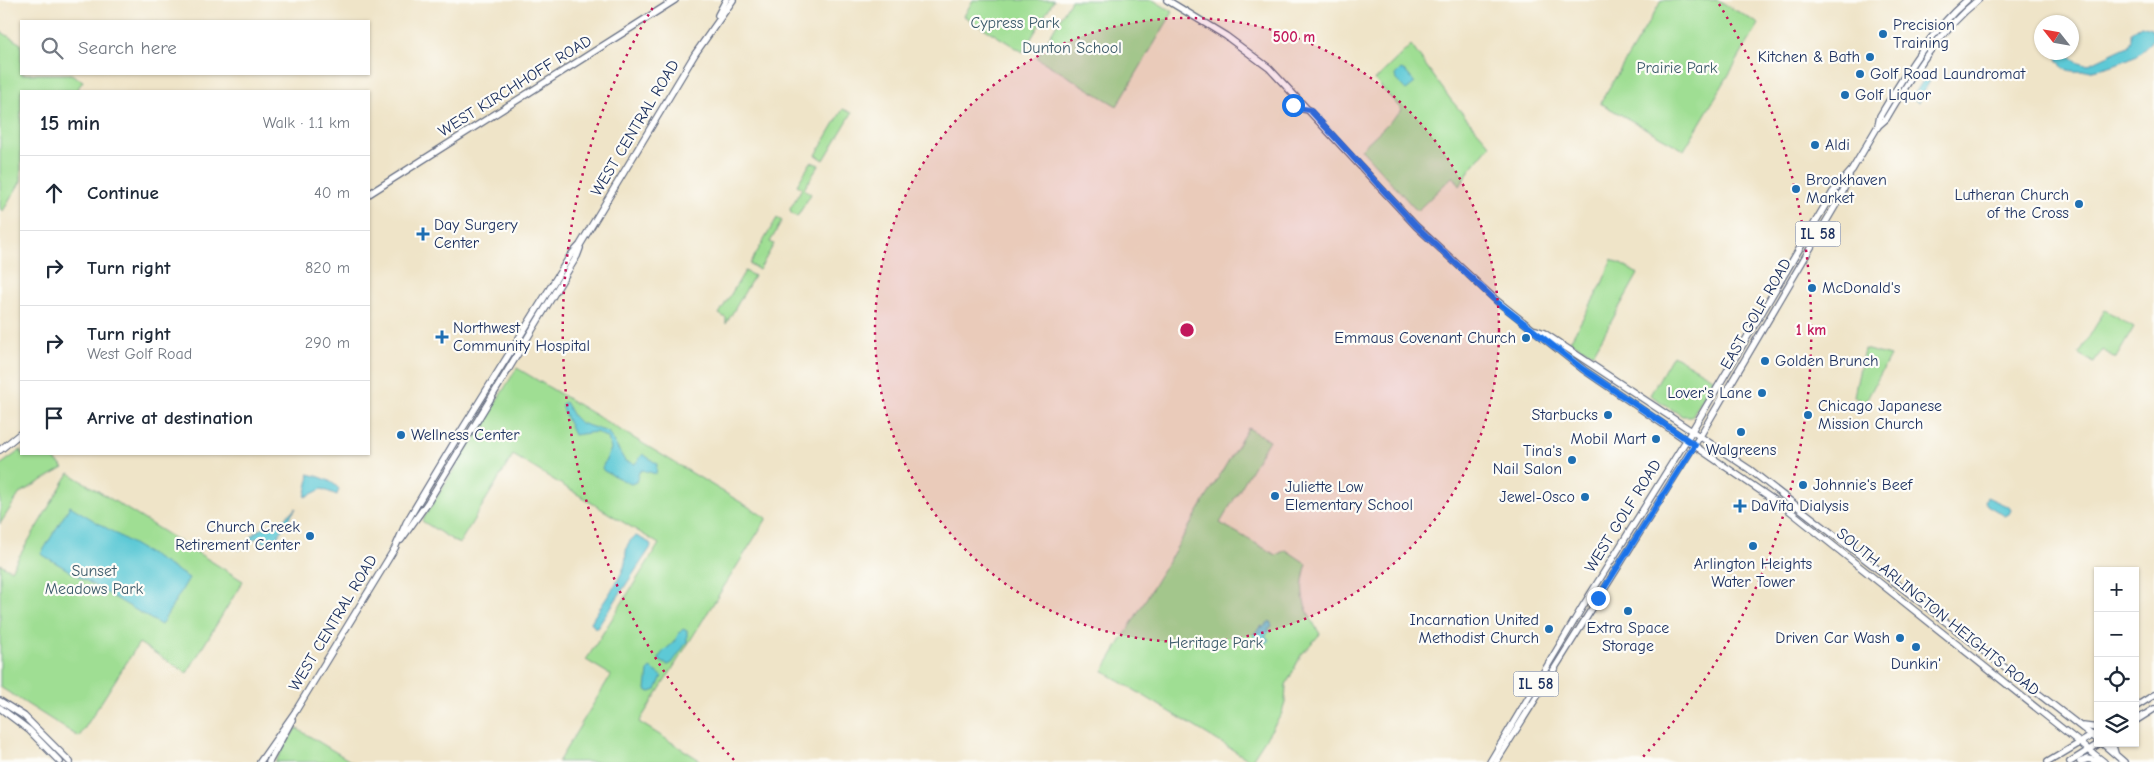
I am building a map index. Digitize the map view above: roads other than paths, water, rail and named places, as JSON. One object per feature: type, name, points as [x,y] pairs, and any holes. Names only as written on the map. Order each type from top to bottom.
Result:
[{"type":"main road","name":"WEST KIRCHHOFF ROAD","points":[[370,193],[676,0]]},
{"type":"main road","name":"WEST CENTRAL ROAD","points":[[260,762],[295,712],[395,548],[428,502],[577,256],[580,245],[713,26],[726,0]]},
{"type":"main road","name":"WEST CENTRAL ROAD","points":[[713,26],[734,0]]},
{"type":"main road","name":"SOUTH ARLINGTON HEIGHTS ROAD","points":[[1167,0],[1226,36],[1269,68],[1416,226],[1497,302],[1534,329],[1584,370],[1687,439],[1805,523],[2104,762]]},
{"type":"main road","name":"EAST GOLF ROAD","points":[[1878,126],[1880,116],[1915,58],[1945,21],[1967,0]]},
{"type":"main road","name":"EAST GOLF ROAD","points":[[1695,445],[1841,196],[1852,170],[1878,126],[1886,119],[1929,51],[1951,24],[1978,0]]},
{"type":"main road","points":[[1295,94],[1292,111],[1297,108],[1310,110]]},
{"type":"main road","name":"EAST GOLF ROAD","points":[[1687,439],[1834,192],[1852,170]]},
{"type":"main road","name":"SOUTH ARLINGTON HEIGHTS ROAD","points":[[1534,329],[1544,333],[1743,464],[1816,519],[2094,738]]},
{"type":"main road","points":[[0,450],[20,434]]},
{"type":"main road","name":"WEST GOLF ROAD","points":[[1490,762],[1687,439]]},
{"type":"main road","name":"WEST GOLF ROAD","points":[[1496,762],[1695,445]]},
{"type":"main road","points":[[2139,704],[2154,695]]},
{"type":"main road","points":[[0,701],[24,716],[70,762]]},
{"type":"main road","points":[[0,708],[29,730],[60,762]]},
{"type":"main road","points":[[2139,718],[2154,709]]},
{"type":"main road","name":"WEST CENTRAL ROAD","points":[[269,762],[286,734],[295,712]]},
{"type":"main road","points":[[2078,724],[2094,729]]},
{"type":"main road","points":[[2048,762],[2094,733]]},
{"type":"main road","points":[[2070,762],[2094,746]]},
{"type":"main road","name":"SOUTH ARLINGTON HEIGHTS ROAD","points":[[2106,747],[2124,762]]},
{"type":"main road","points":[[2113,747],[2118,757]]},
{"type":"main road","points":[[2080,762],[2088,759],[2104,762]]},
{"type":"water","points":[[2141,25],[2152,28],[2154,35],[2142,51],[2126,60],[2103,68],[2070,71],[2063,68],[2058,60],[2075,60],[2087,65],[2128,46],[2131,40],[2131,32]]},
{"type":"water","points":[[1401,69],[1415,83],[1406,90],[1396,80],[1395,75]]},
{"type":"water","points":[[1926,76],[1931,79],[1918,102],[1912,98]]},
{"type":"water","points":[[565,402],[573,416],[580,423],[608,432],[625,461],[635,464],[643,454],[657,464],[656,474],[642,470],[639,472],[636,482],[631,484],[604,471],[602,468],[611,449],[608,438],[596,432],[574,435],[562,408],[562,404]]},
{"type":"water","points":[[308,474],[333,483],[339,489],[337,495],[322,489],[305,497],[309,479]]},
{"type":"water","points":[[1987,497],[2009,507],[2011,510],[2009,514],[2005,516],[1987,505],[1985,501]]},
{"type":"water","points":[[70,506],[189,578],[161,625],[41,554]]},
{"type":"water","points":[[296,508],[273,544],[270,545],[256,538],[238,551],[257,531],[279,524]]},
{"type":"water","points":[[636,536],[650,543],[651,547],[597,628],[595,628],[591,622],[621,574],[625,563],[627,546]]},
{"type":"water","points":[[1270,621],[1272,626],[1265,635],[1269,640],[1263,645],[1253,635],[1261,626],[1263,627]]},
{"type":"water","points":[[683,629],[687,631],[687,642],[672,663],[668,665],[660,661],[659,658],[662,653],[673,643]]},
{"type":"water","points":[[651,668],[662,676],[656,690],[650,692],[646,690],[648,671]]},
{"type":"place","name":"Precision Training","points":[[1883,34]]},
{"type":"place","name":"Kitchen & Bath","points":[[1870,57]]},
{"type":"place","name":"Golf Road Laundromat","points":[[1860,74]]},
{"type":"place","name":"Golf Liquor","points":[[1845,95]]},
{"type":"place","name":"Aldi","points":[[1815,145]]},
{"type":"place","name":"Brookhaven Market","points":[[1796,189]]},
{"type":"place","name":"Lutheran Church of the Cross","points":[[2079,204]]},
{"type":"place","name":"Day Surgery Center","points":[[423,234]]},
{"type":"place","name":"McDonald's","points":[[1812,288]]},
{"type":"place","name":"Northwest Community Hospital","points":[[442,337]]},
{"type":"place","name":"Emmaus Covenant Church","points":[[1526,338]]},
{"type":"place","name":"Golden Brunch","points":[[1765,361]]},
{"type":"place","name":"Lover's Lane","points":[[1762,393]]},
{"type":"place","name":"Starbucks","points":[[1608,415]]},
{"type":"place","name":"Chicago Japanese Mission Church","points":[[1808,415]]},
{"type":"place","name":"Walgreens","points":[[1741,432]]},
{"type":"place","name":"Wellness Center","points":[[401,435]]},
{"type":"place","name":"Mobil Mart","points":[[1656,439]]},
{"type":"place","name":"Tina's Nail Salon","points":[[1572,460]]},
{"type":"place","name":"Johnnie's Beef","points":[[1803,485]]},
{"type":"place","name":"Juliette Low Elementary School","points":[[1275,496]]},
{"type":"place","name":"Jewel-Osco","points":[[1585,497]]},
{"type":"place","name":"DaVita Dialysis","points":[[1740,506]]},
{"type":"place","name":"Church Creek Retirement Center","points":[[310,536]]},
{"type":"place","name":"Arlington Heights Water Tower","points":[[1753,546]]},
{"type":"place","name":"Extra Space Storage","points":[[1628,611]]},
{"type":"place","name":"Incarnation United Methodist Church","points":[[1549,629]]},
{"type":"place","name":"Driven Car Wash","points":[[1900,638]]},
{"type":"place","name":"Dunkin'","points":[[1916,647]]},
{"type":"park label","name":"Cypress Park","points":[[1015,23]]},
{"type":"park label","name":"Dunton School","points":[[1072,48]]},
{"type":"park label","name":"Prairie Park","points":[[1677,68]]},
{"type":"park label","name":"Sunset Meadows Park","points":[[94,580]]},
{"type":"park label","name":"Heritage Park","points":[[1216,643]]}]
